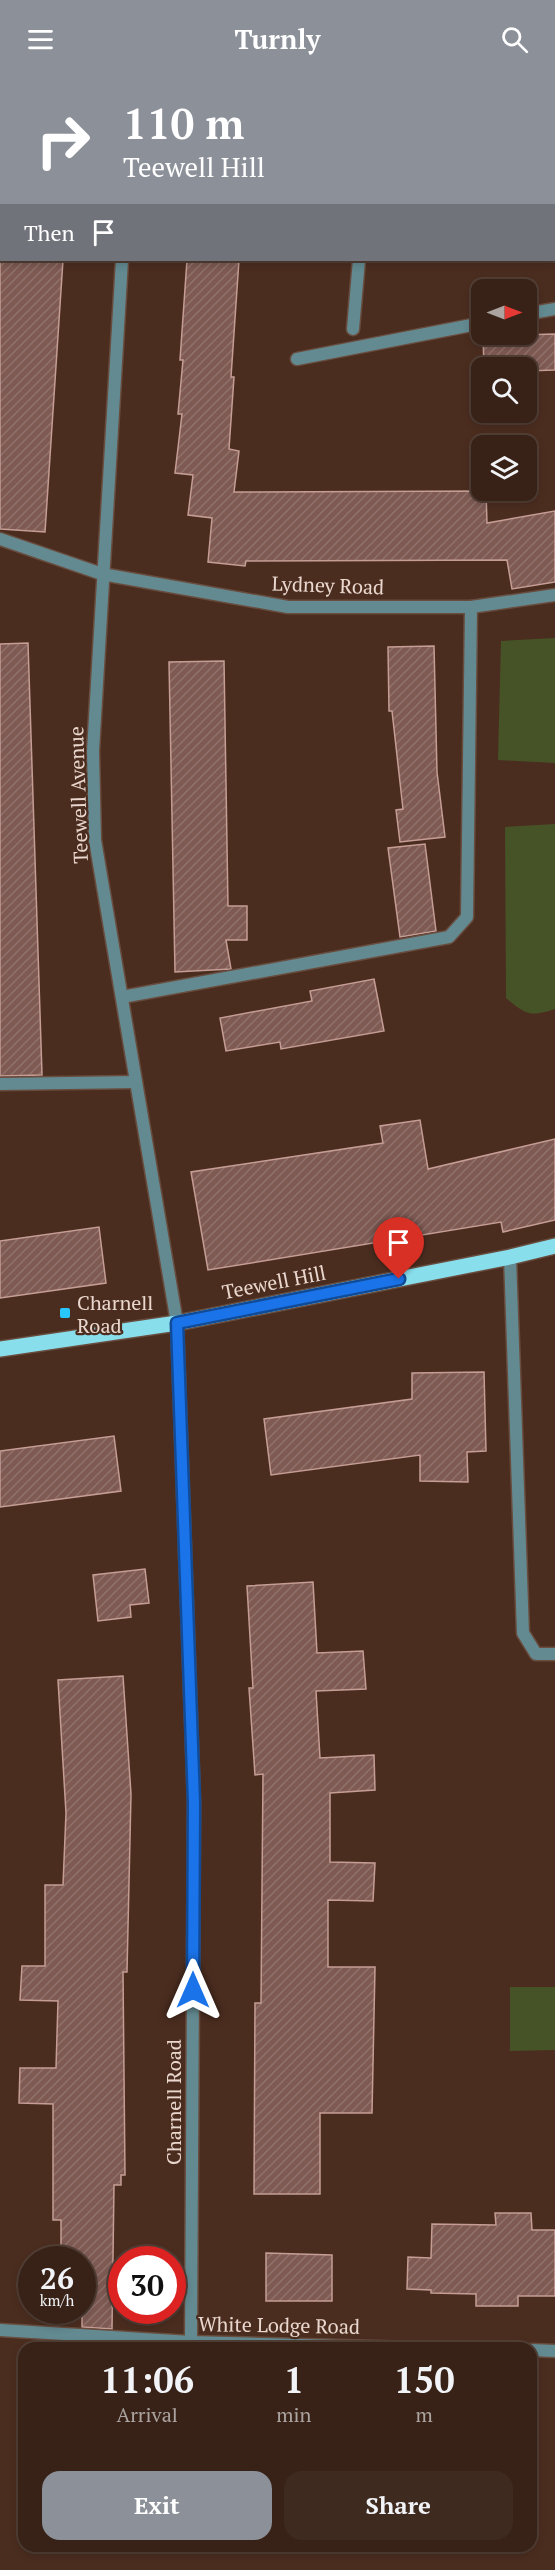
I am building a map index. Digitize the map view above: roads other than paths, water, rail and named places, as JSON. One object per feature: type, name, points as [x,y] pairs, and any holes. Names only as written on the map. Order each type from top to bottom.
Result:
[{"type":"main road","name":"Teewell Hill","points":[[0,1349],[177,1323],[555,1246]]},
{"type":"street","name":"Teewell Avenue","points":[[122,261],[93,751],[95,840],[177,1323]]},
{"type":"street","points":[[353,329],[358,261]]},
{"type":"street","points":[[537,313],[555,309]]},
{"type":"street","points":[[297,359],[471,325]]},
{"type":"street","name":"Lydney Road","points":[[0,539],[102,574],[288,607],[471,607],[555,595]]},
{"type":"street","points":[[122,997],[449,937],[461,924],[467,917],[471,607]]},
{"type":"street","points":[[0,1084],[136,1082]]},
{"type":"street","points":[[510,1257],[523,1633],[536,1654],[555,1654]]},
{"type":"street","name":"Charnell Road","points":[[177,1323],[194,1803],[191,2342]]},
{"type":"street","name":"White Lodge Road","points":[[0,2330],[191,2342]]},
{"type":"street","points":[[537,2350],[555,2351]]},
{"type":"place","name":"Charnell Road","points":[[65,1313]]}]
